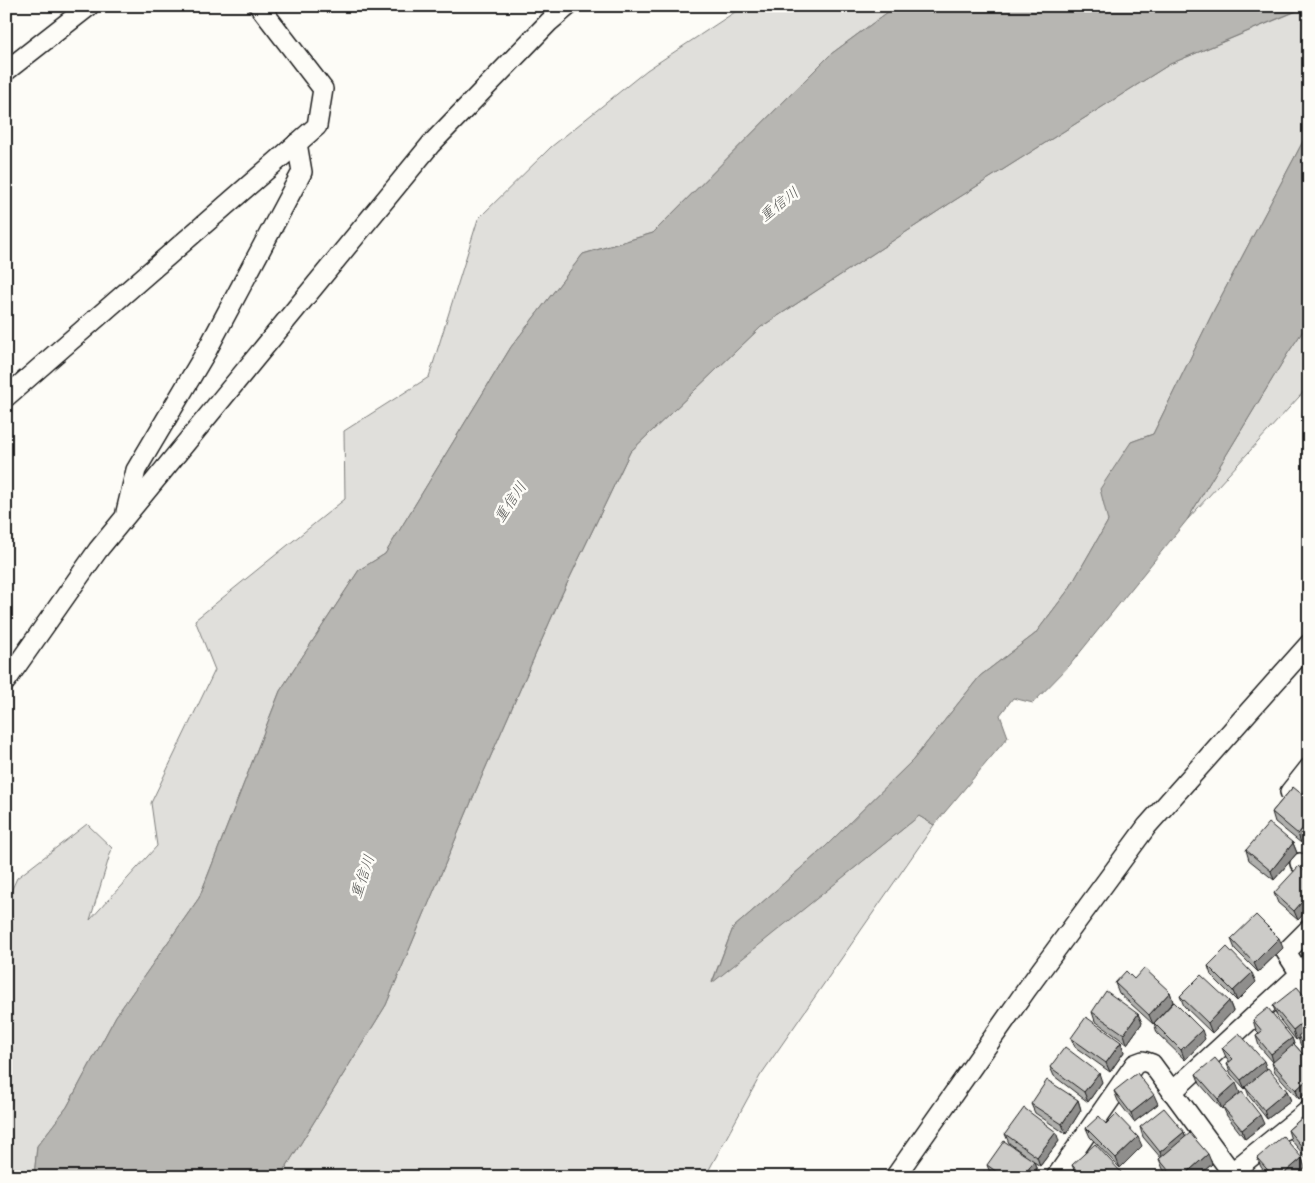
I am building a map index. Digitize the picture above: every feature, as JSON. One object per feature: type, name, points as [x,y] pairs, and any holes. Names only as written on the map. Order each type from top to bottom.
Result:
[{"type":"street","points":[[6,71],[89,6]]},
{"type":"street","points":[[6,397],[317,126],[322,90],[258,6]]},
{"type":"street","points":[[6,681],[98,550],[431,144],[549,22],[568,6]]},
{"type":"street","points":[[124,518],[136,470],[206,352],[302,172],[298,143]]},
{"type":"street","points":[[894,1177],[1146,826],[1309,644]]},
{"type":"street","points":[[1290,792],[1309,768]]},
{"type":"street","points":[[1172,1092],[1304,981],[1286,952],[1309,929]]},
{"type":"street","points":[[1056,1177],[1135,1064],[1143,1061],[1152,1064],[1231,1175],[1309,1110]]},
{"type":"shaded area","points":[[744,6],[896,6],[831,54],[653,233],[583,254],[511,347],[385,554],[359,570],[280,691],[199,898],[116,1016],[67,1107],[37,1146],[34,1177],[6,1177],[6,902],[17,878],[87,824],[112,848],[90,920],[157,846],[151,803],[215,670],[195,620],[345,499],[344,431],[429,377],[478,219],[551,147],[647,70]]},
{"type":"shaded area","points":[[1309,6],[1309,130],[1214,310],[1153,434],[1131,442],[1108,521],[1069,589],[1035,634],[980,676],[913,760],[825,847],[733,928],[712,982],[919,816],[934,825],[760,1076],[705,1177],[280,1177],[386,1005],[482,776],[562,594],[630,452],[761,327],[955,200],[1170,64]]},
{"type":"shaded area","points":[[1309,322],[1309,386],[1187,520],[1288,353]]},
{"type":"water","name":"重信川","points":[[896,6],[1308,6],[1170,64],[955,200],[761,327],[630,452],[562,594],[482,776],[386,1005],[280,1177],[34,1177],[37,1146],[67,1107],[116,1016],[199,898],[280,691],[359,570],[385,554],[511,347],[583,254],[653,233],[831,54]]},
{"type":"water","points":[[1309,130],[1309,322],[1288,353],[1187,520],[1069,666],[1033,703],[1013,698],[1000,715],[1008,737],[934,825],[919,816],[712,983],[733,928],[825,847],[913,760],[980,676],[1035,634],[1069,589],[1108,521],[1100,489],[1131,442],[1153,434],[1214,310]]},
{"type":"building","points":[[1293,787],[1309,800],[1309,820],[1298,834],[1272,812]]},
{"type":"building","points":[[1269,823],[1293,843],[1271,871],[1246,850]]},
{"type":"building","points":[[1299,866],[1309,875],[1309,894],[1294,911],[1274,893]]},
{"type":"building","points":[[1256,915],[1279,938],[1254,963],[1231,939]]},
{"type":"building","points":[[1227,947],[1252,973],[1233,991],[1208,966]]},
{"type":"building","points":[[1144,968],[1170,992],[1149,1015],[1115,983],[1126,971],[1134,979]]},
{"type":"building","points":[[1201,975],[1229,1001],[1208,1023],[1180,996]]},
{"type":"building","points":[[1297,987],[1309,1001],[1309,1017],[1293,1030],[1273,1006]]},
{"type":"building","points":[[1106,991],[1138,1014],[1124,1034],[1092,1012]]},
{"type":"building","points":[[1174,1002],[1202,1030],[1181,1050],[1154,1023]]},
{"type":"building","points":[[1268,1008],[1292,1038],[1271,1054],[1256,1036],[1262,1031],[1253,1020]]},
{"type":"building","points":[[1086,1017],[1121,1042],[1106,1063],[1071,1038]]},
{"type":"building","points":[[1309,1028],[1309,1051],[1298,1036]]},
{"type":"building","points":[[1239,1033],[1264,1061],[1241,1080],[1227,1064],[1233,1059],[1222,1048]]},
{"type":"building","points":[[1294,1044],[1309,1061],[1309,1078],[1296,1090],[1272,1063]]},
{"type":"building","points":[[1065,1047],[1099,1073],[1084,1092],[1050,1067]]},
{"type":"building","points":[[1215,1058],[1236,1083],[1218,1099],[1196,1074]]},
{"type":"building","points":[[1268,1068],[1287,1091],[1264,1110],[1245,1087]]},
{"type":"building","points":[[1137,1073],[1154,1095],[1131,1113],[1114,1091]]},
{"type":"building","points":[[1047,1080],[1078,1100],[1062,1124],[1031,1104]]},
{"type":"building","points":[[1242,1092],[1260,1115],[1242,1130],[1223,1107]]},
{"type":"building","points":[[1024,1108],[1056,1132],[1037,1157],[1005,1134]]},
{"type":"building","points":[[1164,1108],[1184,1132],[1160,1152],[1140,1127]]},
{"type":"building","points":[[1309,1112],[1309,1153],[1308,1154],[1288,1130]]},
{"type":"building","points":[[1116,1114],[1138,1137],[1116,1158],[1086,1128],[1099,1116],[1106,1124]]},
{"type":"building","points":[[1190,1133],[1208,1154],[1182,1177],[1174,1177],[1159,1159]]},
{"type":"building","points":[[1283,1136],[1302,1158],[1280,1177],[1274,1177],[1257,1158]]},
{"type":"building","points":[[1004,1141],[1034,1161],[1023,1177],[1004,1177],[987,1165]]},
{"type":"building","points":[[1095,1144],[1121,1172],[1117,1177],[1083,1177],[1072,1165]]},
{"type":"building","points":[[984,1171],[992,1177],[980,1177]]}]
